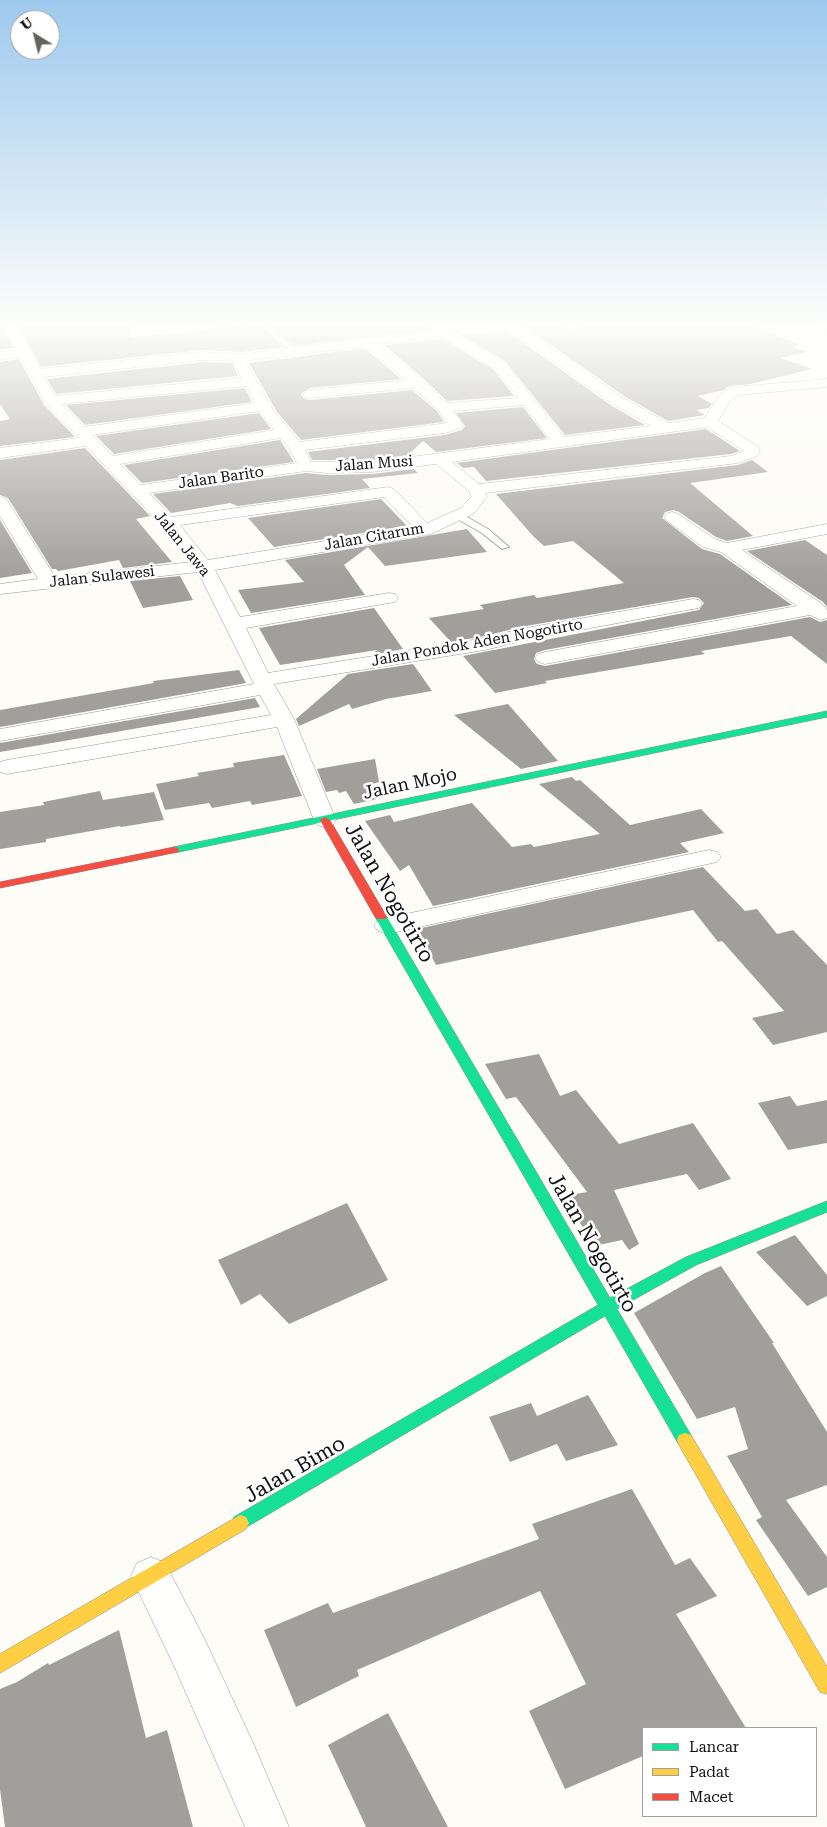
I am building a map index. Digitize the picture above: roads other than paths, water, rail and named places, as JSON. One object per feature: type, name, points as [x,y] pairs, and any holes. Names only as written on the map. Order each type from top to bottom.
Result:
[{"type":"street","name":"Jalan Jawa","points":[[57,408],[168,522],[204,566],[264,684],[284,719],[325,820]]},
{"type":"street","points":[[0,454],[84,436],[250,408]]},
{"type":"street","points":[[265,408],[296,447],[306,466]]},
{"type":"street","points":[[296,447],[454,427],[457,424],[444,408]]},
{"type":"street","points":[[534,408],[561,443]]},
{"type":"street","points":[[631,408],[666,428]]},
{"type":"street","points":[[439,459],[476,489],[733,460],[752,453],[752,449],[710,422],[718,408]]},
{"type":"street","name":"Jalan Musi","points":[[306,466],[327,468],[372,467],[710,422]]},
{"type":"street","points":[[109,461],[284,433]]},
{"type":"street","name":"Jalan Barito","points":[[136,490],[306,466]]},
{"type":"street","points":[[372,467],[388,492],[425,530]]},
{"type":"street","name":"Jalan Citarum","points":[[204,566],[425,530],[466,511],[479,496],[476,489]]},
{"type":"street","points":[[168,522],[388,492]]},
{"type":"street","points":[[0,502],[49,583]]},
{"type":"street","points":[[672,517],[709,543],[727,548],[819,606]]},
{"type":"street","points":[[727,548],[827,529]]},
{"type":"street","name":"Jalan Sulawesi","points":[[0,589],[204,566]]},
{"type":"street","points":[[234,624],[389,598]]},
{"type":"street","name":"Jalan Pondok Aden Nogotirto","points":[[0,735],[485,644],[520,635],[693,604]]},
{"type":"street","points":[[545,658],[819,606]]},
{"type":"street","name":"Jalan Mojo","points":[[0,885],[325,820],[827,714]]},
{"type":"street","points":[[8,767],[284,719]]},
{"type":"street","name":"Jalan Nogotirto","points":[[325,820],[827,1685]]},
{"type":"street","points":[[387,926],[709,857]]},
{"type":"street","name":"Jalan Bimo","points":[[0,1664],[607,1307],[690,1261],[827,1206]]},
{"type":"street","points":[[151,1576],[206,1689],[267,1827]]},
{"type":"lane","points":[[458,515],[485,531],[505,547]]}]
